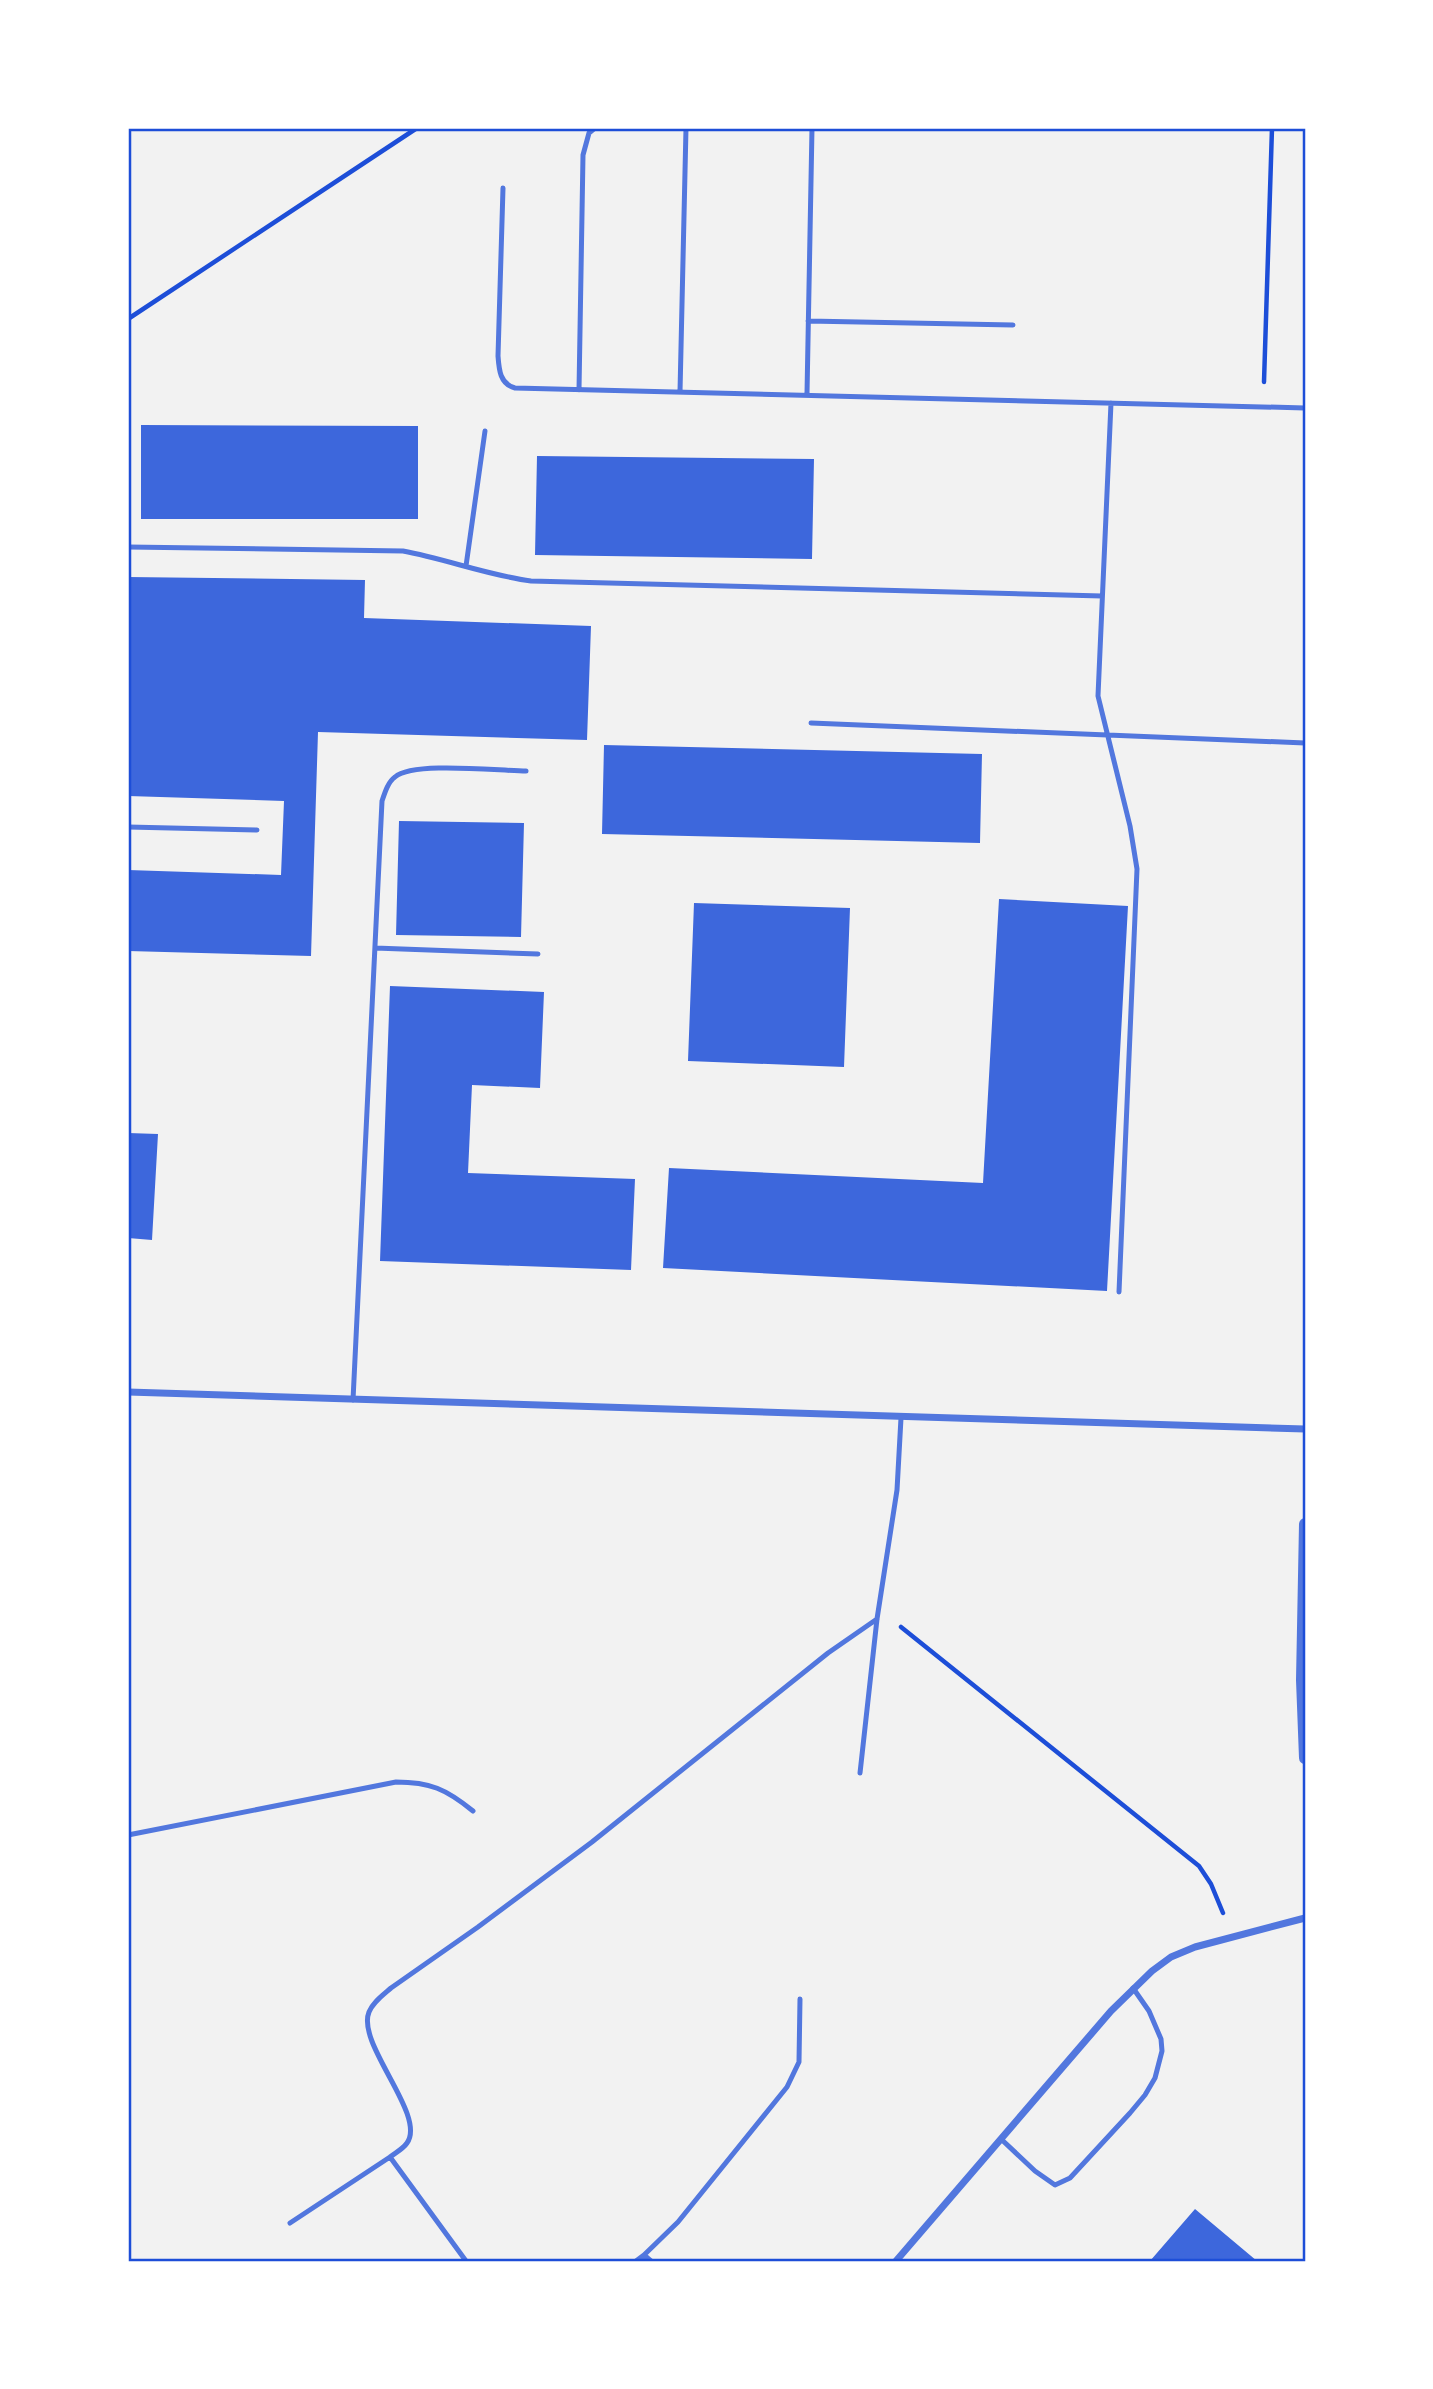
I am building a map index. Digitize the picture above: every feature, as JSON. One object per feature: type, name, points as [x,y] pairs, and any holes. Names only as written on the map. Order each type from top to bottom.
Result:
[{"type":"street","points":[[128,1392],[1305,1429]]},
{"type":"street","points":[[1305,1524],[1302,1681],[1305,1758]]},
{"type":"street","points":[[896,2261],[1133,1988],[1171,1957],[1195,1947],[1305,1918]]},
{"type":"lane","points":[[579,390],[583,155],[589,133],[595,128]]},
{"type":"lane","points":[[680,392],[686,128]]},
{"type":"lane","points":[[807,394],[812,128]]},
{"type":"lane","points":[[503,188],[498,356],[502,379],[515,388],[1305,408]]},
{"type":"lane","points":[[808,321],[1013,325]]},
{"type":"lane","points":[[1111,403],[1098,696],[1130,826],[1137,869],[1119,1292]]},
{"type":"lane","points":[[466,566],[485,431]]},
{"type":"lane","points":[[128,547],[402,551],[433,556],[501,576],[531,580],[1102,596]]},
{"type":"lane","points":[[811,723],[1305,743]]},
{"type":"lane","points":[[353,1399],[382,801],[387,786],[394,777],[405,771],[425,768],[526,771]]},
{"type":"lane","points":[[128,827],[257,830]]},
{"type":"lane","points":[[375,948],[538,954]]},
{"type":"lane","points":[[860,1773],[877,1619],[897,1490],[901,1418]]},
{"type":"lane","points":[[290,2222],[390,2157],[408,2142],[410,2135],[401,2099],[370,2037],[367,2022],[369,2011],[377,2001],[582,1849],[795,1678],[877,1619]]},
{"type":"lane","points":[[128,1835],[396,1782],[417,1782],[438,1787],[472,1811]]},
{"type":"lane","points":[[1001,2138],[1035,2171],[1055,2185],[1070,2178],[1130,2113],[1155,2078],[1162,2051],[1156,2027],[1133,1988]]},
{"type":"lane","points":[[636,2261],[678,2222],[787,2087],[799,2062],[800,1999]]},
{"type":"lane","points":[[390,2157],[466,2261]]},
{"type":"lane","points":[[643,2255],[651,2261]]},
{"type":"path","points":[[128,319],[416,128]]},
{"type":"path","points":[[1263,407],[1272,128]]},
{"type":"path","points":[[877,1619],[896,1624],[910,1632],[1199,1866],[1219,1903],[1230,1937]]},
{"type":"building","points":[[141,425],[418,426],[418,519],[141,519]]},
{"type":"building","points":[[537,456],[814,459],[812,559],[535,555]]},
{"type":"building","points":[[128,577],[365,580],[364,618],[591,626],[587,740],[318,732],[311,956],[128,951],[128,870],[281,875],[284,801],[128,796]]},
{"type":"building","points":[[604,745],[982,754],[980,843],[602,834]]},
{"type":"building","points":[[399,821],[524,823],[521,937],[396,935]]},
{"type":"building","points":[[999,899],[1128,906],[1107,1291],[663,1268],[669,1168],[983,1183]]},
{"type":"building","points":[[694,903],[850,908],[844,1067],[688,1061]]},
{"type":"building","points":[[390,986],[544,992],[540,1088],[472,1085],[468,1173],[635,1179],[631,1270],[380,1261]]},
{"type":"building","points":[[128,1133],[158,1134],[152,1240],[128,1238]]},
{"type":"building","points":[[1195,2209],[1257,2261],[1150,2261]]}]
